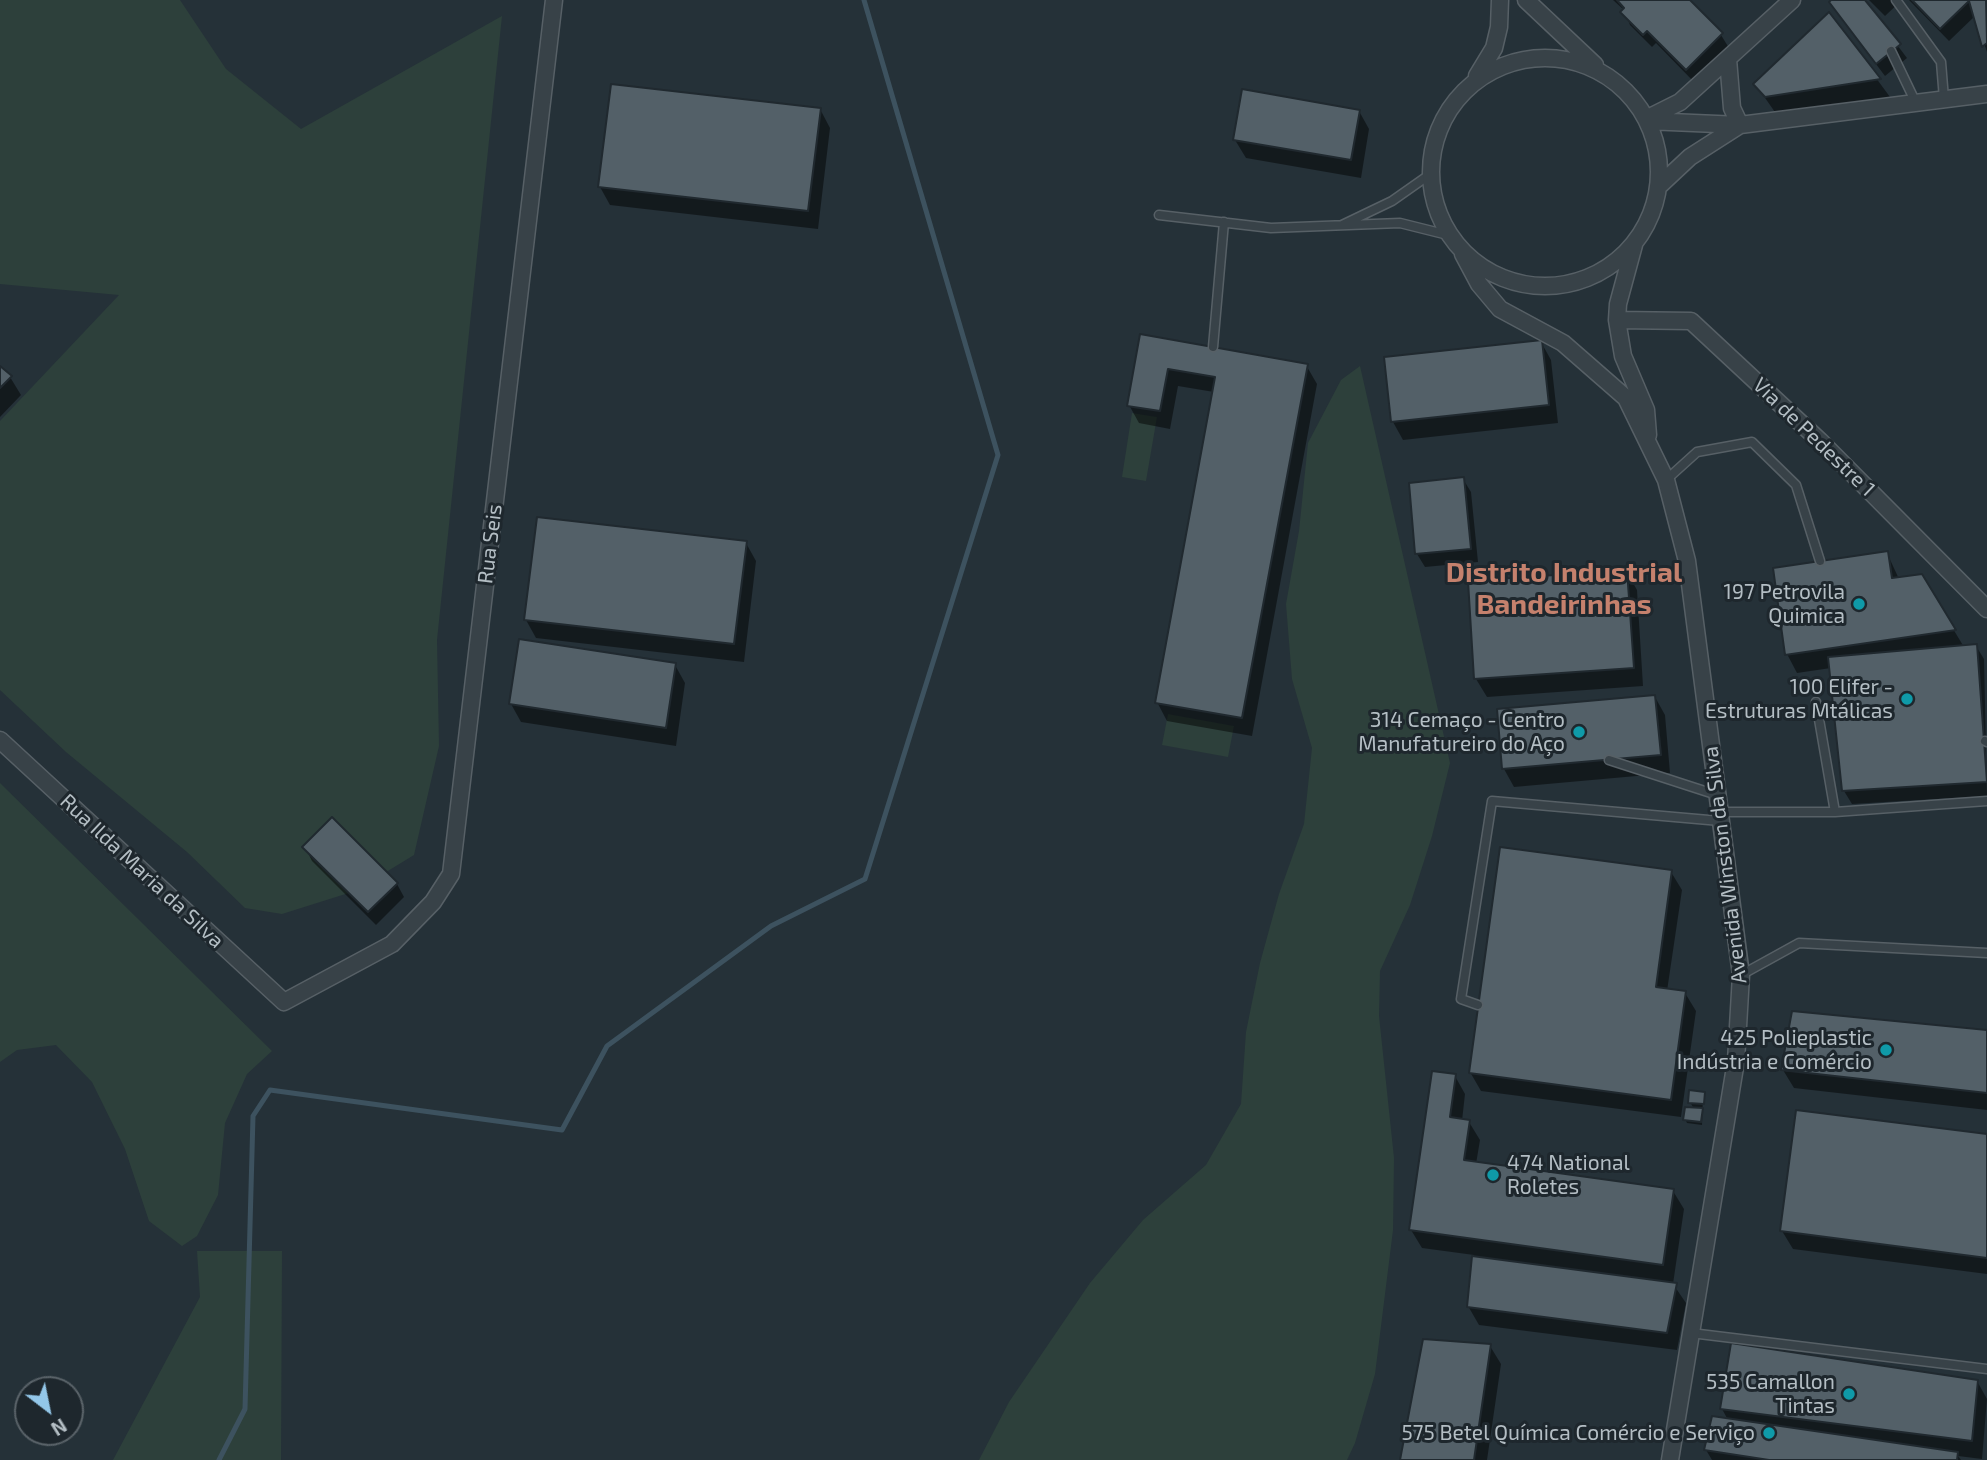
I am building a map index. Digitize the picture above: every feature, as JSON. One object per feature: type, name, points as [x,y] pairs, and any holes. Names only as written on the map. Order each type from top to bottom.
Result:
[{"type":"street","name":"Rua Seis","points":[[284,1002],[392,944],[423,914],[451,874],[554,0]]},
{"type":"street","points":[[1500,0],[1499,27],[1494,48],[1486,64],[1443,118],[1431,151],[1429,176],[1448,235],[1463,254],[1495,276],[1532,286],[1570,284],[1606,269],[1635,243]]},
{"type":"street","points":[[1527,0],[1629,94],[1647,120],[1658,152],[1659,186],[1651,216],[1635,243],[1618,304],[1617,320],[1623,356],[1647,410],[1648,441]]},
{"type":"street","points":[[1647,120],[1680,102],[1792,0]]},
{"type":"street","points":[[1464,90],[1489,72],[1517,61],[1547,57],[1577,62],[1605,74]]},
{"type":"street","points":[[1728,60],[1732,108],[1740,125]]},
{"type":"street","points":[[1647,120],[1740,125],[1987,94]]},
{"type":"street","points":[[1659,186],[1690,157],[1740,125]]},
{"type":"street","name":"Avenida Winston da Silva","points":[[1463,254],[1479,284],[1500,309],[1563,343],[1626,398],[1666,480],[1687,561],[1741,975],[1736,1061],[1670,1460]]},
{"type":"street","name":"Via de Pedestre 1","points":[[1617,320],[1691,321],[1820,441],[1987,609]]},
{"type":"street","name":"Rua Ilda Maria da Silva","points":[[0,740],[284,1002]]},
{"type":"lane","points":[[1896,0],[1941,62],[1944,99]]},
{"type":"lane","points":[[1891,51],[1916,103]]},
{"type":"lane","points":[[1339,227],[1392,201],[1429,176]]},
{"type":"lane","points":[[1158,215],[1271,228],[1400,223],[1448,235]]},
{"type":"lane","points":[[1213,347],[1224,222]]},
{"type":"lane","points":[[1666,480],[1697,452],[1752,442],[1796,485],[1820,561]]},
{"type":"lane","points":[[1816,702],[1835,812]]},
{"type":"lane","points":[[1609,760],[1717,794]]},
{"type":"lane","points":[[1478,1005],[1461,999],[1492,801],[1719,817],[1987,801]]},
{"type":"lane","points":[[1741,975],[1799,943],[1987,953]]},
{"type":"lane","points":[[1691,1332],[1987,1369]]},
{"type":"green space","points":[[0,0],[180,0],[226,69],[301,129],[502,16],[437,640],[439,746],[414,855],[355,891],[282,914],[245,908],[187,852],[66,752],[0,690],[0,421],[119,295],[0,284]]},
{"type":"green space","points":[[1360,366],[1450,763],[1432,836],[1410,905],[1380,971],[1379,1016],[1394,1158],[1393,1230],[1375,1374],[1355,1443],[1347,1460],[979,1460],[1009,1402],[1090,1283],[1143,1220],[1206,1165],[1241,1104],[1246,1032],[1260,963],[1279,894],[1304,824],[1312,748],[1292,679],[1286,604],[1299,531],[1308,443],[1341,380]]},
{"type":"green space","points":[[1132,413],[1157,417],[1146,481],[1122,477]]},
{"type":"green space","points":[[1168,714],[1234,726],[1228,757],[1162,745]]},
{"type":"green space","points":[[0,783],[272,1051],[247,1074],[225,1123],[218,1195],[197,1236],[182,1246],[149,1221],[125,1149],[92,1082],[56,1045],[17,1050],[0,1062]]},
{"type":"green space","points":[[197,1251],[282,1251],[281,1460],[113,1460],[200,1297]]},
{"type":"building","points":[[1617,0],[1690,0],[1723,33],[1686,70],[1647,31],[1643,35],[1620,12],[1624,8]]},
{"type":"building","points":[[1865,0],[1901,44],[1876,64],[1829,2]]},
{"type":"building","points":[[1912,0],[1986,0],[1987,43],[1982,47],[1969,1],[1940,29]]},
{"type":"building","points":[[1829,12],[1881,79],[1765,97],[1753,84]]},
{"type":"building","points":[[611,84],[821,108],[808,211],[598,187]]},
{"type":"building","points":[[1242,89],[1360,110],[1351,160],[1233,140]]},
{"type":"building","points":[[1140,334],[1308,364],[1242,718],[1155,703],[1215,377],[1168,369],[1160,411],[1127,406]]},
{"type":"building","points":[[1542,340],[1549,405],[1391,422],[1384,357]]},
{"type":"building","points":[[0,366],[12,376],[0,388]]},
{"type":"building","points":[[1464,477],[1471,549],[1415,554],[1409,483]]},
{"type":"building","points":[[537,517],[747,541],[734,644],[524,620]]},
{"type":"building","name":"197 Petrovila Quimica","points":[[1888,551],[1892,578],[1922,574],[1956,630],[1785,655],[1773,568]]},
{"type":"building","points":[[1627,570],[1634,668],[1474,679],[1468,581]]},
{"type":"building","points":[[519,639],[676,663],[666,728],[509,704]]},
{"type":"building","name":"100 Elifer - Estruturas Mtálicas","points":[[1977,644],[1987,782],[1842,791],[1828,657]]},
{"type":"building","name":"314 Cemaço - Centro Manufatureiro do Aço","points":[[1655,695],[1661,755],[1502,769],[1497,709]]},
{"type":"building","points":[[332,817],[398,883],[368,912],[302,847]]},
{"type":"building","points":[[1500,847],[1672,870],[1656,987],[1686,991],[1671,1100],[1469,1073]]},
{"type":"building","name":"425 Polieplastic Indústria e Comércio","points":[[1792,1011],[1987,1030],[1987,1093],[1781,1070]]},
{"type":"building","name":"474 National Roletes","points":[[1432,1071],[1456,1074],[1450,1117],[1470,1120],[1464,1160],[1674,1189],[1663,1265],[1409,1230]]},
{"type":"building","points":[[1689,1090],[1705,1092],[1704,1104],[1688,1103]]},
{"type":"building","points":[[1685,1107],[1703,1108],[1701,1122],[1683,1120]]},
{"type":"building","points":[[1796,1110],[1987,1134],[1987,1258],[1780,1231]]},
{"type":"building","points":[[1472,1256],[1677,1283],[1667,1333],[1467,1307]]},
{"type":"building","points":[[1423,1339],[1491,1344],[1474,1460],[1400,1460]]},
{"type":"building","name":"535 Camallon Tintas","points":[[1731,1343],[1978,1380],[1972,1441],[1720,1409]]},
{"type":"building","name":"575 Betel Química Comércio e Serviço","points":[[1712,1416],[1958,1452],[1957,1460],[1769,1460],[1704,1450]]},
{"type":"waterway","points":[[219,1460],[245,1409],[253,1116],[270,1090],[562,1130],[607,1046],[771,926],[865,879],[998,455],[864,0]]},
{"type":"place","name":"197 Petrovila Quimica","points":[[1859,604]]},
{"type":"place","name":"100 Elifer - Estruturas Mtálicas","points":[[1907,699]]},
{"type":"place","name":"314 Cemaço - Centro Manufatureiro do Aço","points":[[1579,732]]},
{"type":"place","name":"425 Polieplastic Indústria e Comércio","points":[[1886,1050]]},
{"type":"place","name":"474 National Roletes","points":[[1493,1175]]},
{"type":"place","name":"535 Camallon Tintas","points":[[1849,1394]]},
{"type":"place","name":"575 Betel Química Comércio e Serviço","points":[[1769,1433]]},
{"type":"district","name":"Distrito Industrial Bandeirinhas","points":[[1564,589]]}]
